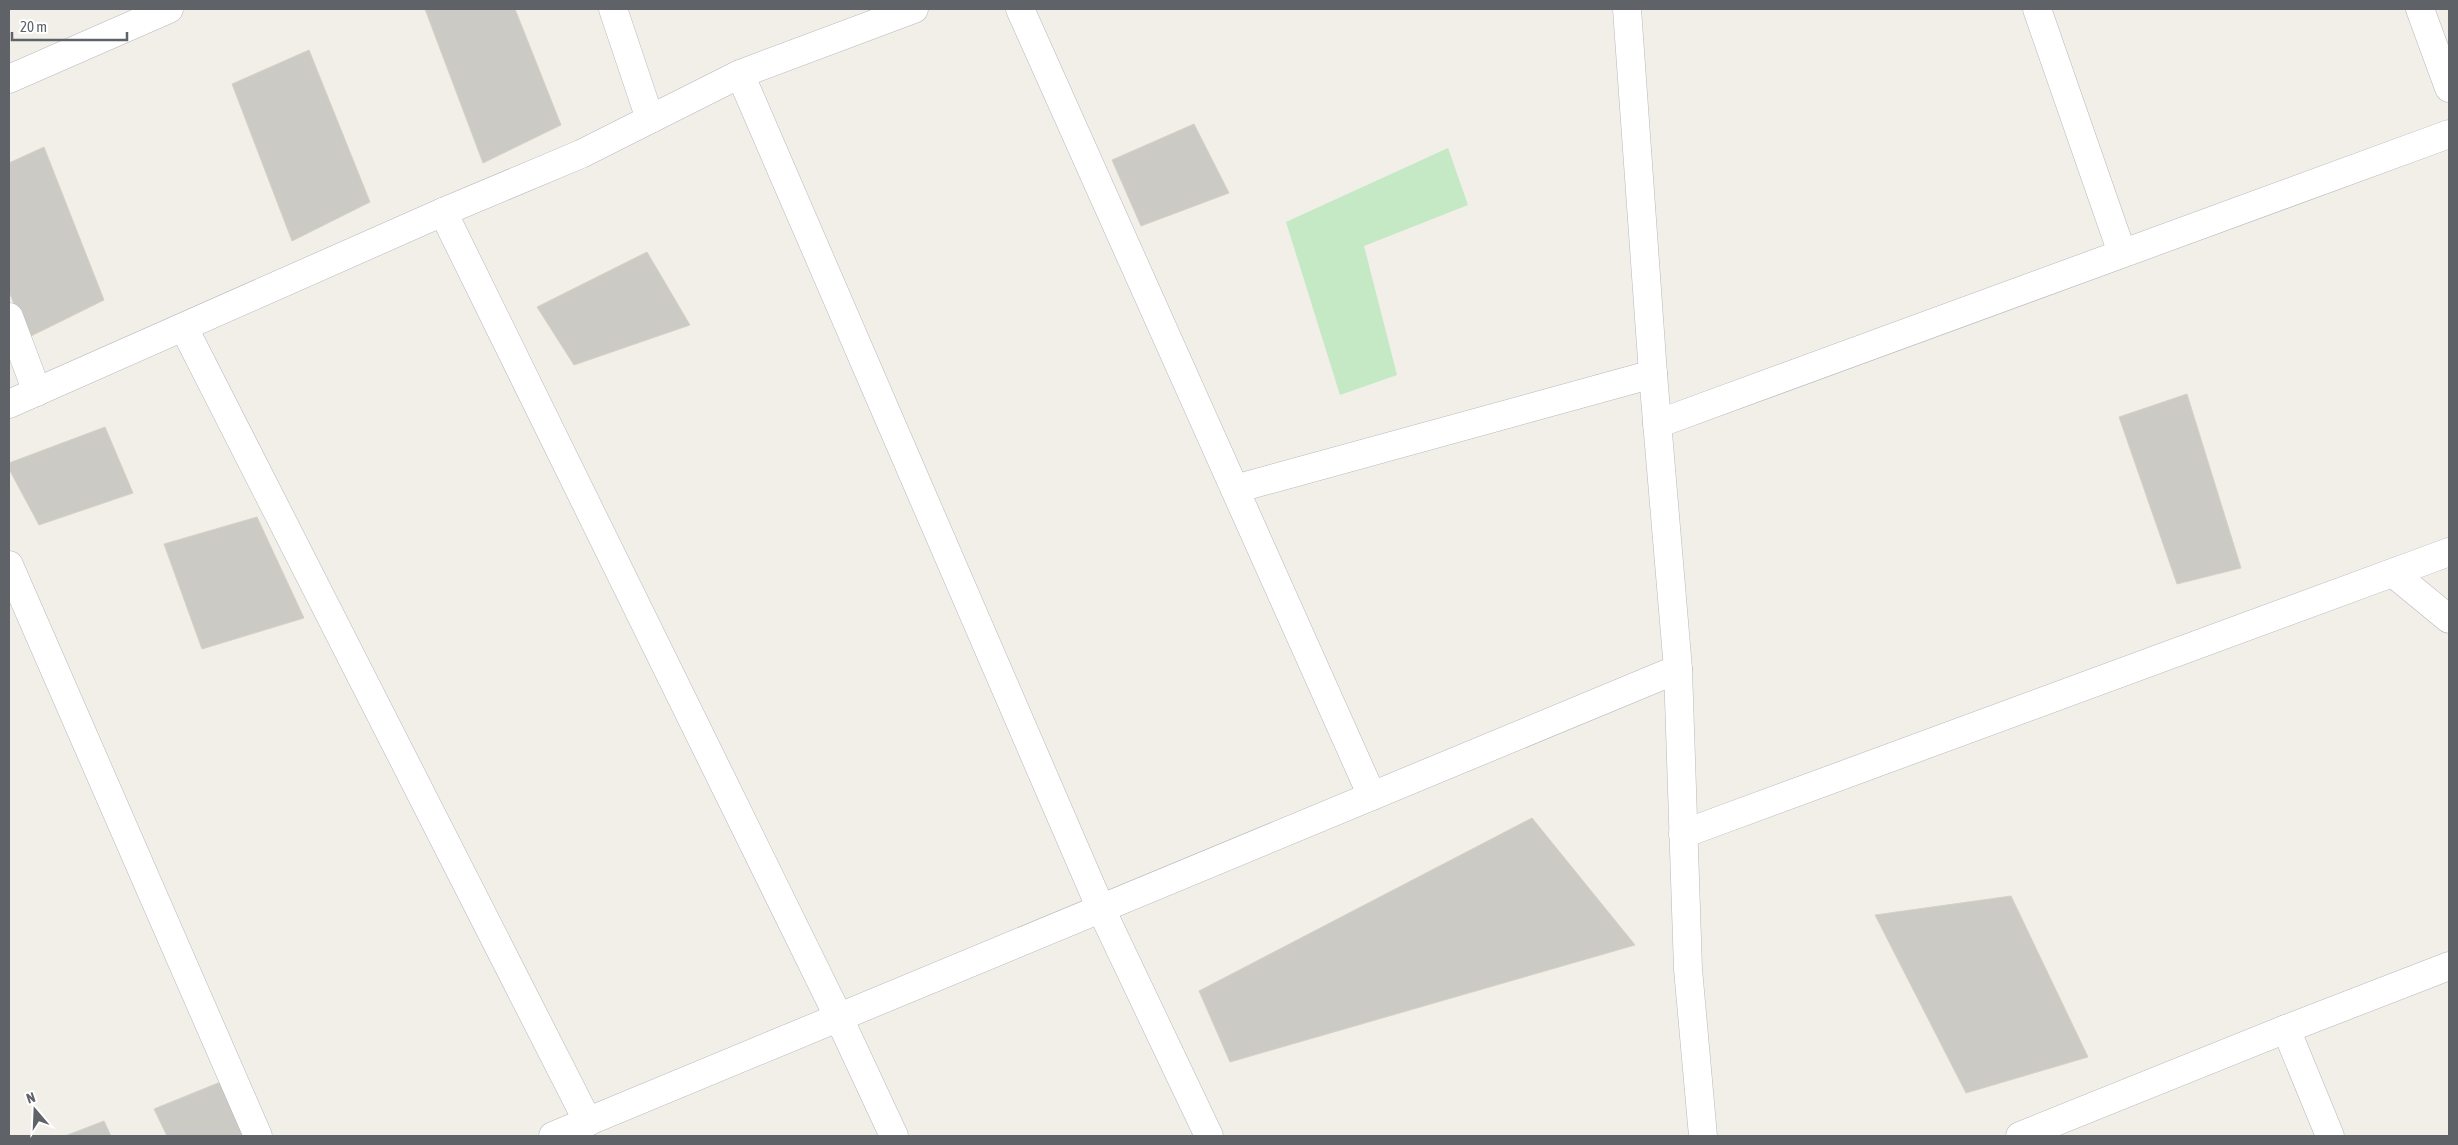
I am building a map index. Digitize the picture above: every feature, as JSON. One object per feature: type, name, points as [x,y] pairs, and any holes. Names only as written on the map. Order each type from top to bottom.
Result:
[{"type":"street","points":[[9,79],[169,9]]},
{"type":"street","points":[[613,9],[650,119]]},
{"type":"street","points":[[9,404],[443,212],[581,154],[740,74],[914,9]]},
{"type":"street","points":[[1020,9],[1372,796]]},
{"type":"street","points":[[1627,9],[1652,374],[1678,669],[1688,969],[1702,1136]]},
{"type":"street","points":[[2037,9],[2122,253]]},
{"type":"street","points":[[2420,9],[2449,88]]},
{"type":"street","points":[[740,74],[1101,909],[1209,1136]]},
{"type":"street","points":[[1657,424],[2449,134]]},
{"type":"street","points":[[443,212],[839,1018],[894,1136]]},
{"type":"street","points":[[9,317],[37,392]]},
{"type":"street","points":[[184,328],[588,1122]]},
{"type":"street","points":[[1235,489],[1652,374]]},
{"type":"street","points":[[1684,834],[2449,552]]},
{"type":"street","points":[[9,565],[258,1136]]},
{"type":"street","points":[[2393,573],[2449,619]]},
{"type":"street","points":[[553,1136],[1678,669]]},
{"type":"street","points":[[2020,1136],[2449,966]]},
{"type":"street","points":[[2286,1029],[2330,1136]]},
{"type":"green space","points":[[1448,148],[1468,205],[1364,246],[1397,375],[1340,395],[1286,222]]},
{"type":"building","points":[[425,9],[515,9],[561,125],[483,163]]},
{"type":"building","points":[[309,50],[370,202],[292,241],[232,84]]},
{"type":"building","points":[[1194,124],[1229,193],[1141,226],[1112,160]]},
{"type":"building","points":[[44,147],[104,300],[27,338],[9,291],[9,163]]},
{"type":"building","points":[[647,252],[690,325],[574,365],[537,307]]},
{"type":"building","points":[[2187,394],[2241,568],[2177,584],[2119,417]]},
{"type":"building","points":[[105,427],[133,493],[39,525],[9,469],[9,463]]},
{"type":"building","points":[[257,517],[304,618],[202,649],[164,544]]},
{"type":"building","points":[[1532,818],[1635,945],[1230,1062],[1199,991]]},
{"type":"building","points":[[2011,896],[2088,1057],[1966,1093],[1875,915]]},
{"type":"building","points":[[223,1081],[247,1136],[167,1136],[154,1109]]},
{"type":"building","points":[[104,1121],[111,1136],[65,1136]]}]
